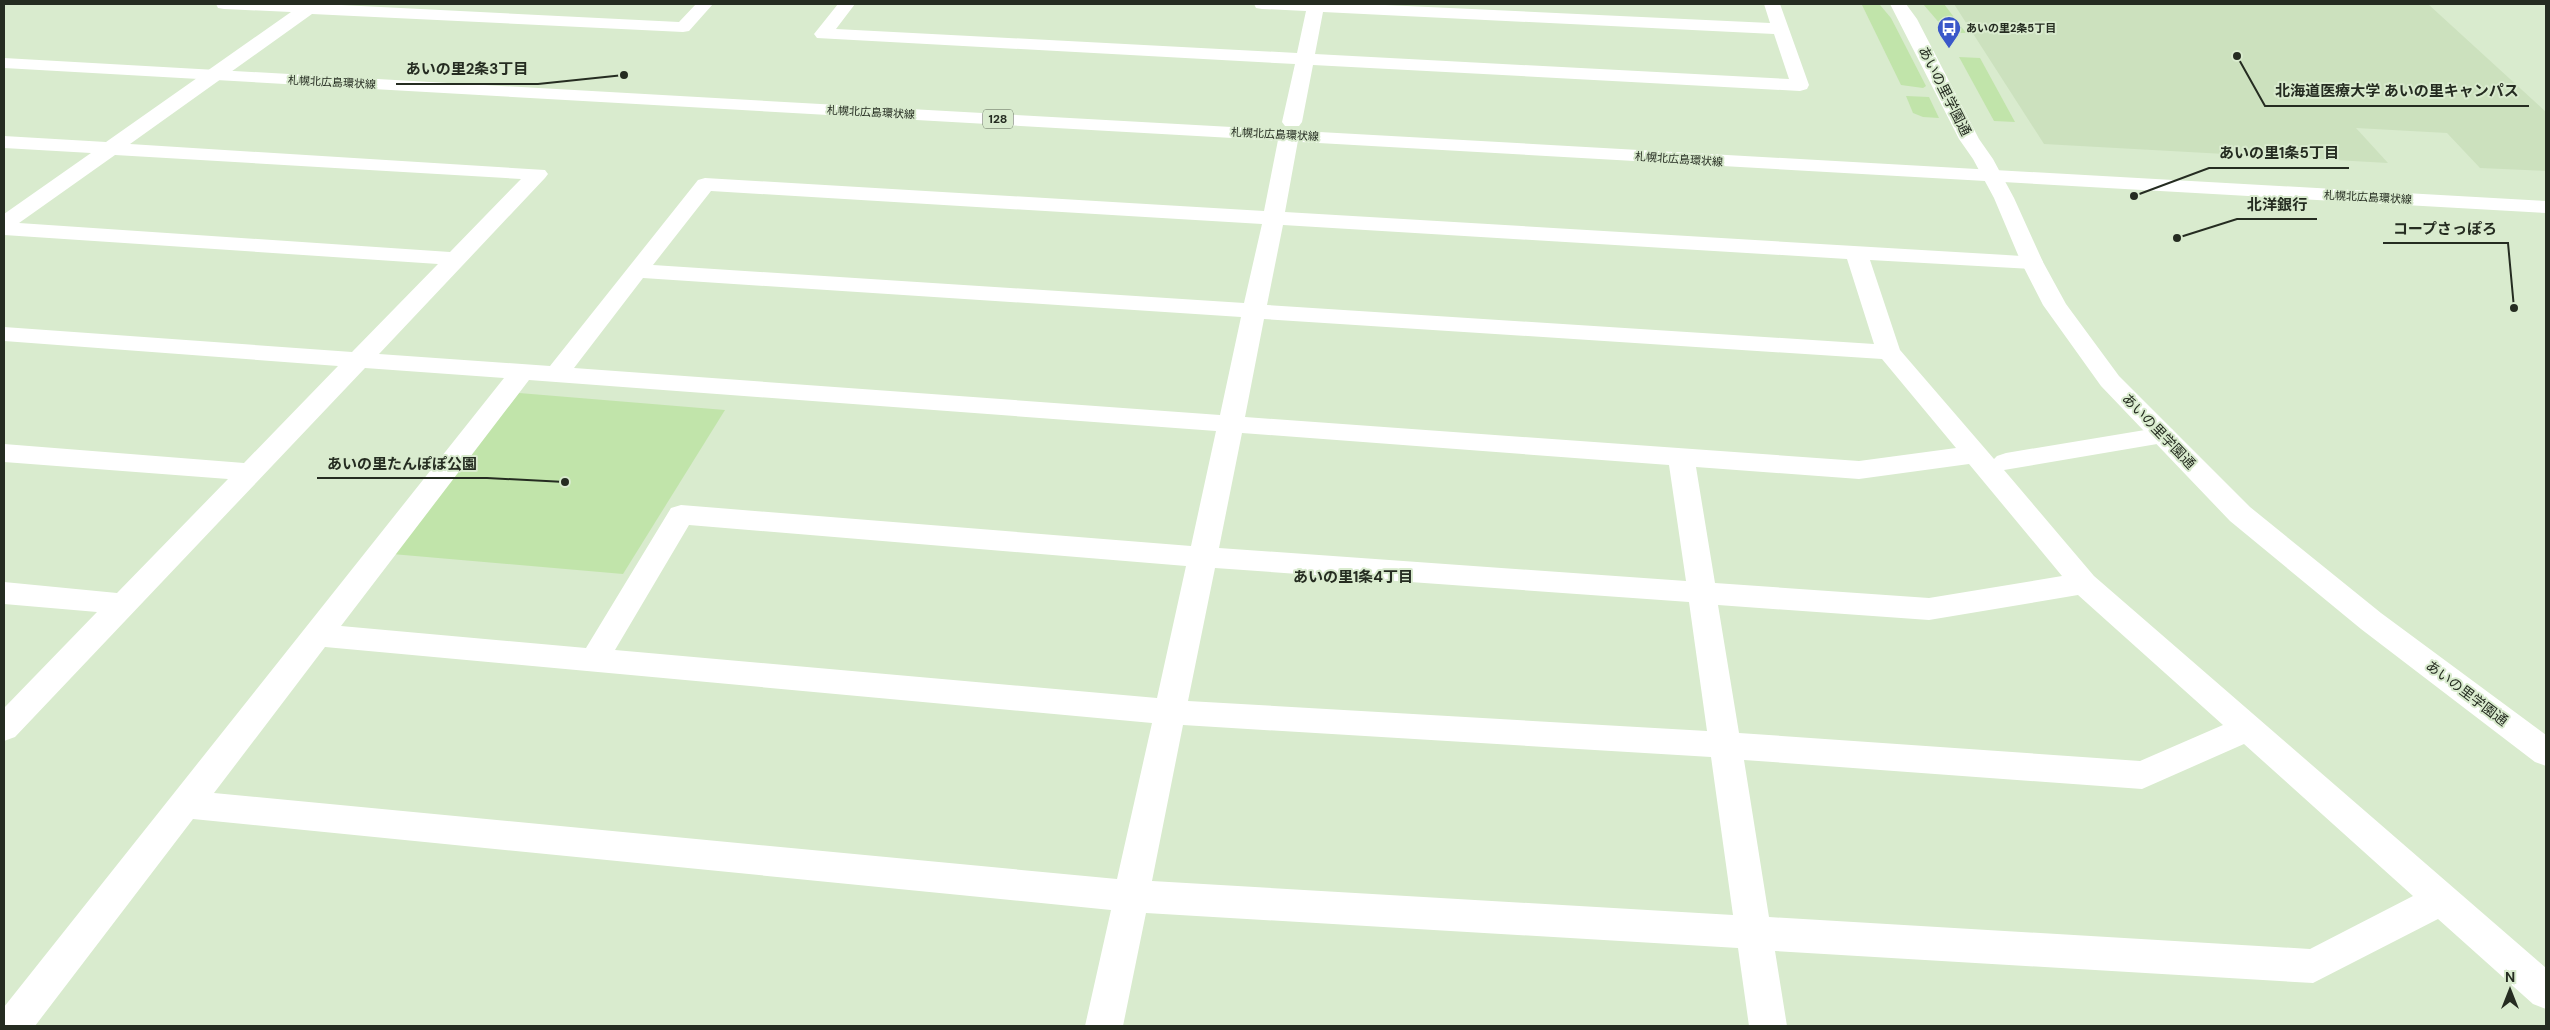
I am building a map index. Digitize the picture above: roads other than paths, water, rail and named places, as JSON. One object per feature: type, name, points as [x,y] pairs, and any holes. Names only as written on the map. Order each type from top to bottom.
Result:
[{"type":"street","points":[[224,4],[311,6],[683,27],[705,4]]},
{"type":"street","points":[[847,4],[823,34],[1800,85],[1772,4]]},
{"type":"street","points":[[1262,4],[1316,5],[1780,29]]},
{"type":"street","name":"あいの里学園通","points":[[1898,4],[1908,19],[1969,139],[2004,198],[2032,262],[2055,305],[2110,381],[2240,514],[2371,621],[2546,753]]},
{"type":"street","points":[[1104,1026],[1168,712],[1274,217],[1303,59],[1316,5]]},
{"type":"street","points":[[4,224],[311,6]]},
{"type":"street","name":"札幌北広島環状線","points":[[4,50],[1988,169],[2546,207]]},
{"type":"street","name":"札幌北広島環状線","points":[[4,63],[1290,128]]},
{"type":"street","points":[[4,142],[538,174],[4,728]]},
{"type":"street","name":"札幌北広島環状線","points":[[1988,169],[2546,190]]},
{"type":"street","points":[[557,374],[705,184],[2032,262]]},
{"type":"street","points":[[4,229],[456,259]]},
{"type":"street","points":[[1856,253],[1889,352],[2084,583],[2546,992]]},
{"type":"street","points":[[638,271],[1889,352]]},
{"type":"street","points":[[4,334],[1230,422],[1859,470],[1975,454]]},
{"type":"street","points":[[12,1026],[522,372]]},
{"type":"street","points":[[2006,462],[2163,435]]},
{"type":"street","points":[[4,453],[250,472]]},
{"type":"street","points":[[1681,457],[1768,1026]]},
{"type":"street","points":[[594,660],[681,516],[1202,556],[1701,590],[1929,609],[2084,583]]},
{"type":"street","points":[[4,593],[123,604]]},
{"type":"street","points":[[317,635],[1168,712],[1724,745],[2142,775],[2248,728]]},
{"type":"street","points":[[185,804],[1130,896],[2313,966],[2442,899]]},
{"type":"place","name":"あいの里2条5丁目","points":[[1949,49]]},
{"type":"place","name":"北海道医療大学 あいの里キャンパス","points":[[2237,56]]},
{"type":"place","name":"あいの里2条3丁目","points":[[624,75]]},
{"type":"place","name":"あいの里1条5丁目","points":[[2134,196]]},
{"type":"place","name":"北洋銀行","points":[[2177,238]]},
{"type":"place","name":"コープさっぽろ","points":[[2514,308]]},
{"type":"place","name":"あいの里たんぽぽ公園","points":[[565,482]]},
{"type":"district","name":"あいの里1条4丁目","points":[[1353,577]]}]
